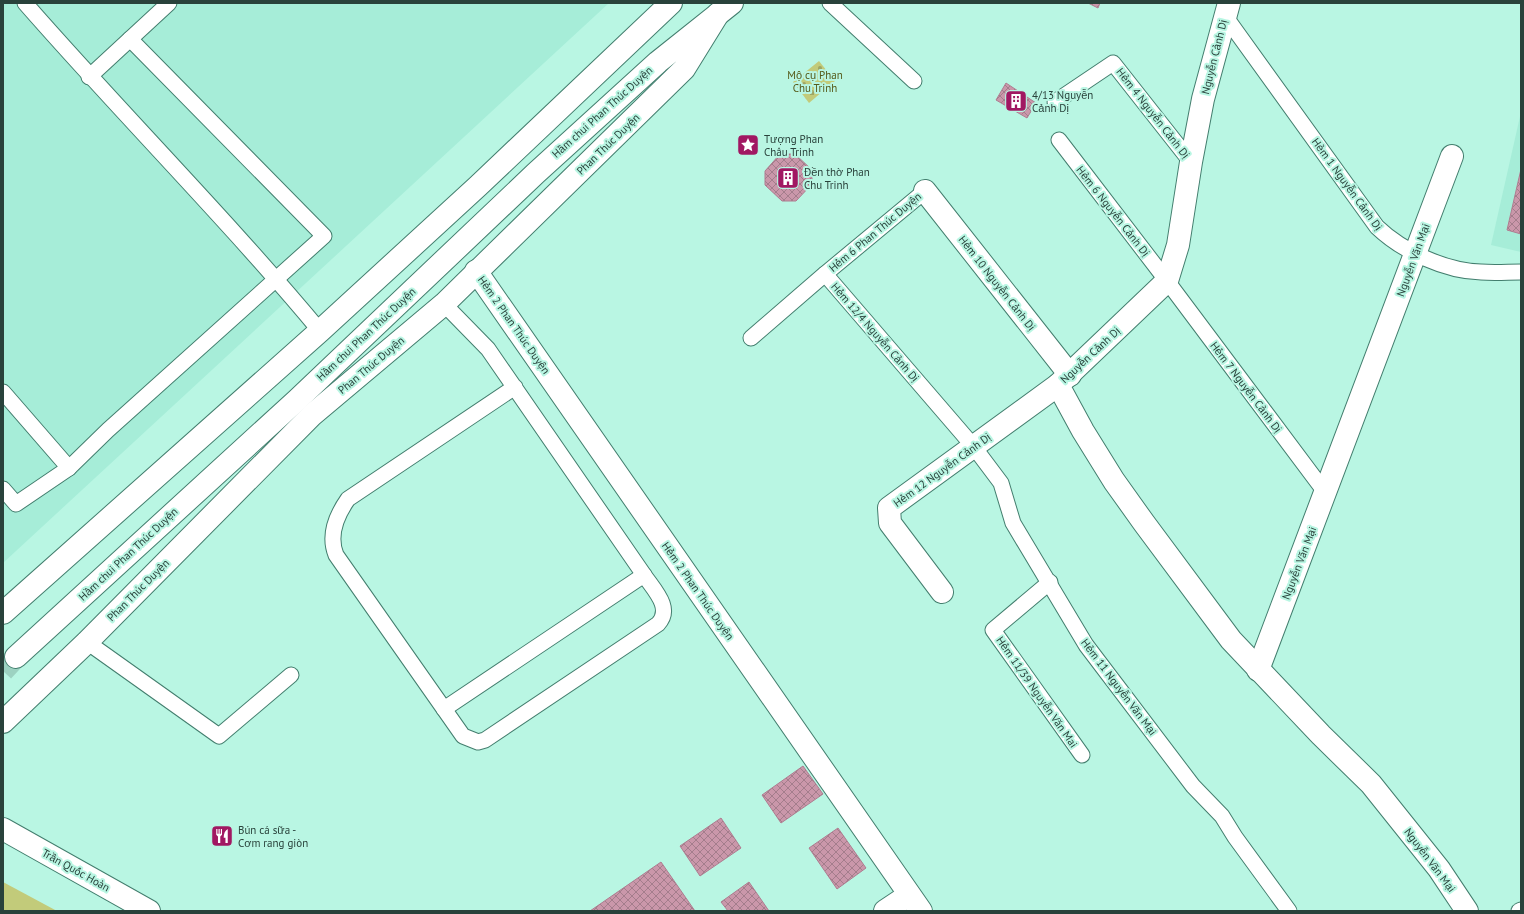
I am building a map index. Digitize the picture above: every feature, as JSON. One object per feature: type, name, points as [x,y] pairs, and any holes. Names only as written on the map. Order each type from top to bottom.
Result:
[{"type":"main road","points":[[3,613],[320,331],[478,186],[670,3]]},
{"type":"main road","name":"Phan Thúc Duyện","points":[[3,722],[87,642],[312,415],[444,304],[684,69],[725,8]]},
{"type":"main road","name":"Hầm chui Phan Thúc Duyện","points":[[16,658],[302,394],[536,173],[658,62],[725,8]]},
{"type":"main road","name":"Nguyễn Cảnh Dị","points":[[1227,9],[1203,99],[1191,162],[1178,246],[1167,281],[1064,380],[1095,450],[1144,523],[1232,640],[1258,670]]},
{"type":"main road","name":"Nguyễn Văn Mại","points":[[1452,156],[1258,670],[1371,784],[1439,869],[1465,910]]},
{"type":"main road","name":"Hẻm 10 Nguyễn Cảnh Dị","points":[[925,191],[1064,380]]},
{"type":"main road","name":"Hẻm 2 Phan Thúc Duyện","points":[[476,271],[915,903]]},
{"type":"main road","name":"Hẻm 12 Nguyễn Cảnh Dị","points":[[942,592],[890,523],[889,508],[1064,380]]},
{"type":"main road","name":"Trần Quốc Hoàn","points":[[3,829],[149,911]]},
{"type":"main road","points":[[885,911],[915,903]]},
{"type":"lane","points":[[25,3],[89,77],[276,278],[320,331]]},
{"type":"lane","points":[[89,77],[169,3]]},
{"type":"lane","points":[[830,3],[914,81]]},
{"type":"lane","name":"Hẻm 1 Nguyễn Cảnh Dị","points":[[1227,9],[1377,227],[1390,240],[1415,255],[1458,268],[1479,272],[1521,272]]},
{"type":"lane","points":[[3,489],[16,504],[69,468],[108,430],[324,236],[130,39]]},
{"type":"lane","name":"Hẻm 4 Nguyễn Cảnh Dị","points":[[1056,102],[1113,63],[1191,162]]},
{"type":"lane","name":"Hẻm 6 Nguyễn Cảnh Dị","points":[[1059,140],[1167,281]]},
{"type":"lane","name":"Hẻm 6 Phan Thúc Duyện","points":[[825,274],[925,191]]},
{"type":"lane","name":"Hẻm 12/4 Nguyễn Cảnh Dị","points":[[751,338],[825,274],[974,447]]},
{"type":"lane","name":"Hẻm 7 Nguyễn Cảnh Dị","points":[[1167,281],[1325,492]]},
{"type":"lane","points":[[444,304],[488,349],[515,387],[663,603],[664,611],[663,619],[658,624],[486,740],[478,742],[463,736],[336,555],[333,547],[334,527],[342,508],[348,499],[515,387]]},
{"type":"lane","points":[[3,392],[69,468]]},
{"type":"lane","name":"Hẻm 11 Nguyễn Văn Mại","points":[[974,447],[1000,483],[1013,523],[1050,582],[1086,645],[1193,786],[1222,816],[1235,837],[1289,911]]},
{"type":"lane","points":[[444,709],[644,575]]},
{"type":"lane","name":"Hẻm 11/39 Nguyễn Văn Mai","points":[[1050,582],[993,630],[1082,755]]},
{"type":"lane","points":[[87,642],[219,736],[291,675]]},
{"type":"shaded area","points":[[3,3],[609,3],[3,563]]},
{"type":"shaded area","points":[[1521,112],[1521,252],[1491,245]]},
{"type":"green space","name":"Mộ cụ Phan Chu Trinh","points":[[819,61],[835,81],[809,103],[793,82]]},
{"type":"green space","points":[[3,882],[57,911],[3,911]]},
{"type":"building","points":[[1088,3],[1100,3],[1098,8]]},
{"type":"building","name":"4/13 Nguyễn Cảnh Dị","points":[[1006,83],[1036,103],[1027,118],[996,100]]},
{"type":"building","name":"Đền thờ Phan Chu Trinh","points":[[780,154],[795,154],[812,170],[812,184],[796,201],[782,201],[765,185],[765,171]]},
{"type":"building","points":[[1521,169],[1521,234],[1507,230]]},
{"type":"building","points":[[803,766],[823,794],[781,823],[762,795]]},
{"type":"building","points":[[721,818],[741,848],[700,876],[680,846]]},
{"type":"building","points":[[838,828],[866,868],[837,889],[809,848]]},
{"type":"building","points":[[661,862],[695,911],[590,911]]},
{"type":"building","points":[[749,882],[769,911],[728,911],[721,902]]},
{"type":"tunnel","points":[[3,671],[16,657]]},
{"type":"place","name":"4/13 Nguyễn Cảnh Dị","points":[[1016,101]]},
{"type":"place","name":"Tượng Phan Châu Trinh","points":[[748,145]]},
{"type":"place","name":"Đền thờ Phan Chu Trinh","points":[[788,178]]},
{"type":"place","name":"Bún cá sữa - Cơm rang giòn","points":[[222,836]]}]
